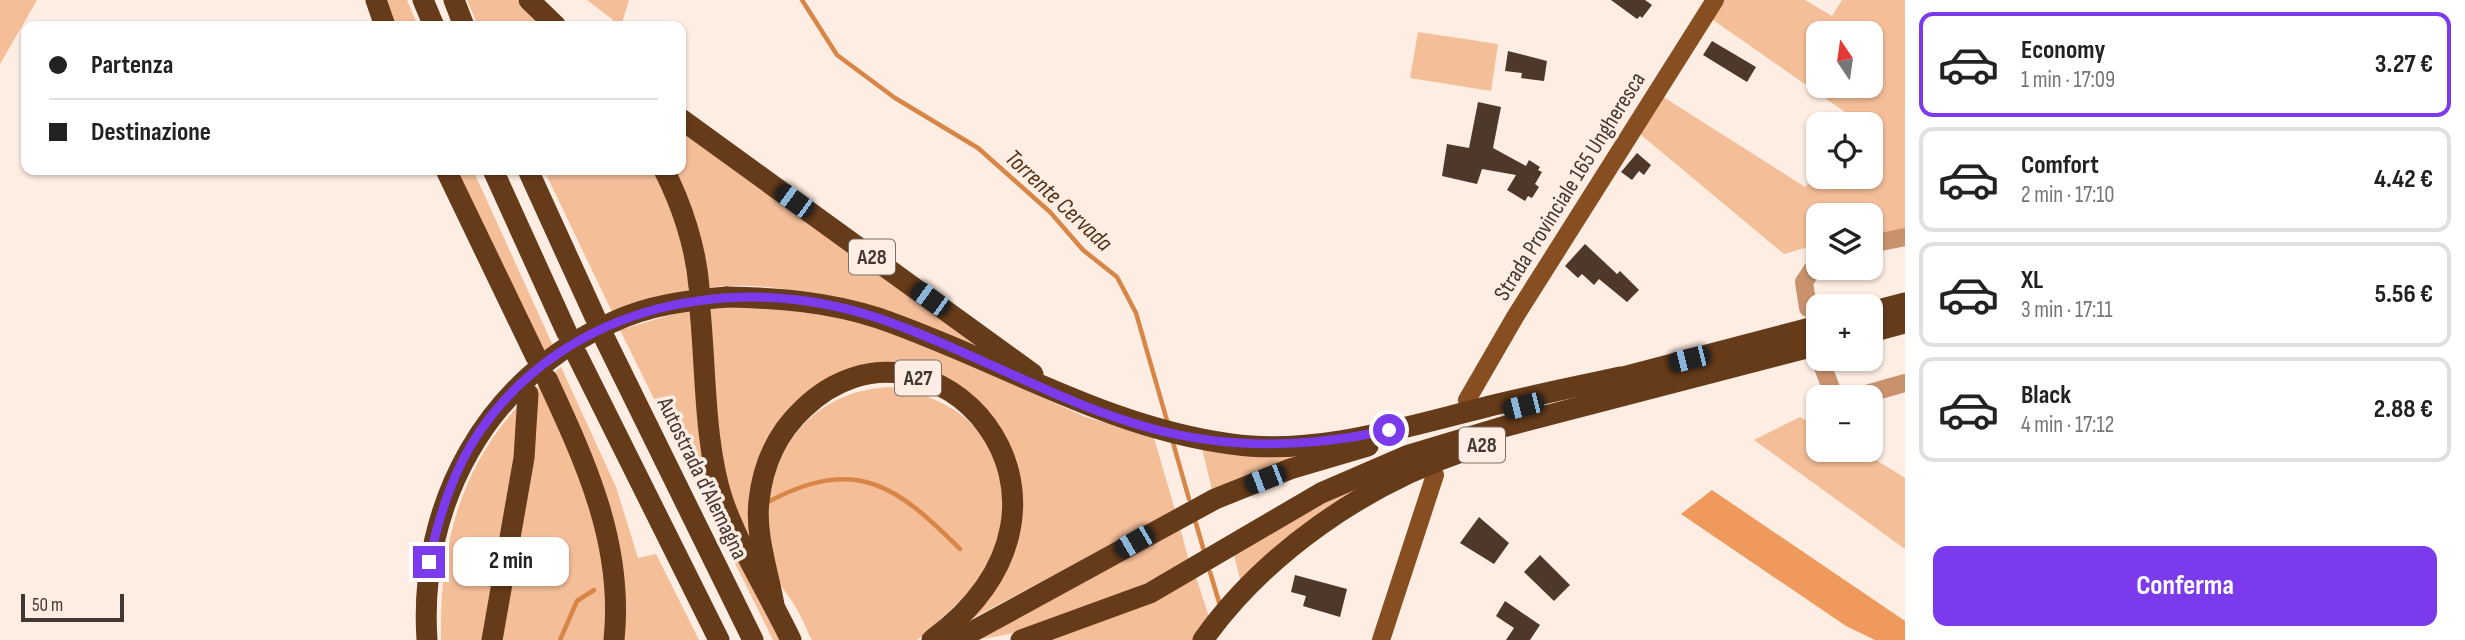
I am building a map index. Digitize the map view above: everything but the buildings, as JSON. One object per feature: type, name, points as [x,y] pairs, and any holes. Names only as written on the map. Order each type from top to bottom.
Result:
[{"type":"highway","points":[[376,0],[383,21]]},
{"type":"highway","points":[[423,0],[432,21]]},
{"type":"highway","points":[[454,0],[462,21]]},
{"type":"highway","points":[[529,0],[551,21]]},
{"type":"highway","name":"A28","points":[[686,123],[1063,396]]},
{"type":"highway","points":[[448,175],[512,312],[530,363]]},
{"type":"highway","points":[[495,175],[567,333]]},
{"type":"highway","points":[[530,175],[595,317]]},
{"type":"highway","points":[[667,175],[675,191],[690,240],[699,288]]},
{"type":"highway","name":"A28","points":[[427,640],[425,611],[429,562],[439,515],[457,473],[479,433],[505,398],[535,370],[613,322],[687,301],[727,297],[791,299],[878,318],[1063,396],[1150,428],[1234,445],[1291,445],[1347,439],[1620,377]]},
{"type":"highway","points":[[1883,309],[1905,303]]},
{"type":"highway","name":"A27","points":[[701,310],[715,468],[722,499],[791,640]]},
{"type":"highway","name":"A28","points":[[957,640],[1177,517],[1215,499],[1303,466],[1620,377],[1806,319]]},
{"type":"highway","points":[[1883,329],[1905,323]]},
{"type":"highway","name":"Autostrada d'Alemagna","points":[[605,339],[754,640]]},
{"type":"highway","name":"A28","points":[[1021,640],[1105,611],[1193,570],[1365,471],[1409,455],[1806,348]]},
{"type":"highway","points":[[577,355],[719,640]]},
{"type":"highway","name":"A28","points":[[1209,637],[1266,570],[1335,515],[1419,469],[1559,421],[1707,381],[1753,362]]},
{"type":"highway","name":"A27","points":[[774,605],[759,528],[759,502],[763,474],[776,440],[790,421],[818,394],[847,379],[880,373],[914,377],[944,386],[972,407],[990,429],[1006,457],[1014,496],[1009,542],[998,568],[966,611],[932,640]]},
{"type":"highway","points":[[547,379],[582,453],[606,526],[617,608],[614,640]]},
{"type":"highway","points":[[492,638],[524,458],[528,394]]},
{"type":"main road","name":"Strada Provinciale 165 Ungheresca","points":[[1467,400],[1515,317],[1715,0]]},
{"type":"main road","points":[[1381,640],[1435,475]]},
{"type":"street","points":[[1883,242],[1905,237]]},
{"type":"street","points":[[1883,389],[1905,383]]},
{"type":"shaded area","points":[[0,0],[37,0],[25,21],[21,21],[21,28],[0,64]]},
{"type":"shaded area","points":[[385,0],[407,0],[416,21],[391,21]]},
{"type":"shaded area","points":[[467,0],[517,0],[537,21],[476,21]]},
{"type":"shaded area","points":[[587,0],[629,0],[623,21],[614,21]]},
{"type":"shaded area","points":[[1715,0],[1805,0],[1832,16],[1842,0],[1905,0],[1905,237],[1883,242],[1883,203],[1806,203],[1806,248],[1784,254],[1634,129],[1657,93],[1806,186],[1806,189],[1883,189],[1883,112],[1845,112],[1825,98],[1883,98],[1883,21],[1806,21],[1806,85],[1706,15]]},
{"type":"shaded area","points":[[1418,32],[1498,44],[1491,91],[1410,78]]},
{"type":"shaded area","points":[[686,135],[982,347],[846,302],[811,294],[741,286],[706,288],[673,175],[686,175]]},
{"type":"shaded area","points":[[456,175],[475,175],[554,348],[543,357]]},
{"type":"shaded area","points":[[546,175],[658,175],[677,221],[692,290],[613,314]]},
{"type":"shaded area","points":[[744,304],[850,319],[950,355],[1083,416],[1154,438],[1175,510],[962,624],[976,609],[1011,552],[991,423],[886,372],[785,422],[753,541],[748,544],[722,469],[708,306]]},
{"type":"shaded area","points":[[694,308],[705,453],[780,640],[773,640],[620,330]]},
{"type":"shaded area","points":[[561,367],[616,487],[638,558],[656,554],[699,640],[619,640],[624,598],[552,374]]},
{"type":"shaded area","points":[[542,382],[562,426],[608,564],[605,640],[502,640],[535,389]]},
{"type":"shaded area","points":[[889,387],[922,395],[950,408],[973,425],[989,446],[999,471],[1003,499],[1001,530],[991,563],[971,589],[917,640],[812,640],[778,579],[770,545],[769,512],[773,481],[784,452],[801,427],[825,407],[854,393]]},
{"type":"shaded area","points":[[520,404],[522,410],[484,640],[441,640],[441,607],[449,544],[467,484],[481,456]]},
{"type":"shaded area","points":[[1800,417],[1806,420],[1806,462],[1879,462],[1905,478],[1905,549],[1754,440]]},
{"type":"shaded area","points":[[1202,448],[1298,456],[1212,490]]},
{"type":"shaded area","points":[[1378,474],[1241,583],[1234,555],[1253,541]]},
{"type":"shaded area","points":[[1712,490],[1905,621],[1905,640],[1875,640],[1846,626],[1681,514]]},
{"type":"shaded area","points":[[1179,524],[1189,561],[1167,573],[1111,599],[1047,623],[989,638],[965,640]]},
{"type":"shaded area","points":[[1196,577],[1210,620],[1195,640],[1034,640]]},
{"type":"waterway","name":"Torrente Cervada","points":[[802,0],[837,55],[895,98],[978,148],[1050,212],[1083,250],[1117,277],[1136,313],[1168,424]]},
{"type":"waterway","name":"Torrente Cervada","points":[[1172,439],[1189,499]]},
{"type":"waterway","points":[[770,501],[801,487],[828,480],[874,484],[896,494],[916,509],[960,549]]},
{"type":"waterway","name":"Torrente Cervada","points":[[1195,520],[1204,551]]},
{"type":"waterway","name":"Torrente Cervada","points":[[1210,572],[1219,602]]},
{"type":"waterway","points":[[560,640],[577,601],[594,590]]},
{"type":"route","points":[[429,562],[439,515],[457,473],[479,433],[505,398],[535,370],[613,322],[650,309],[687,301],[727,297],[791,299],[834,306],[878,318],[1098,411],[1150,428],[1199,439],[1234,445],[1291,445],[1347,439],[1389,430]]}]
